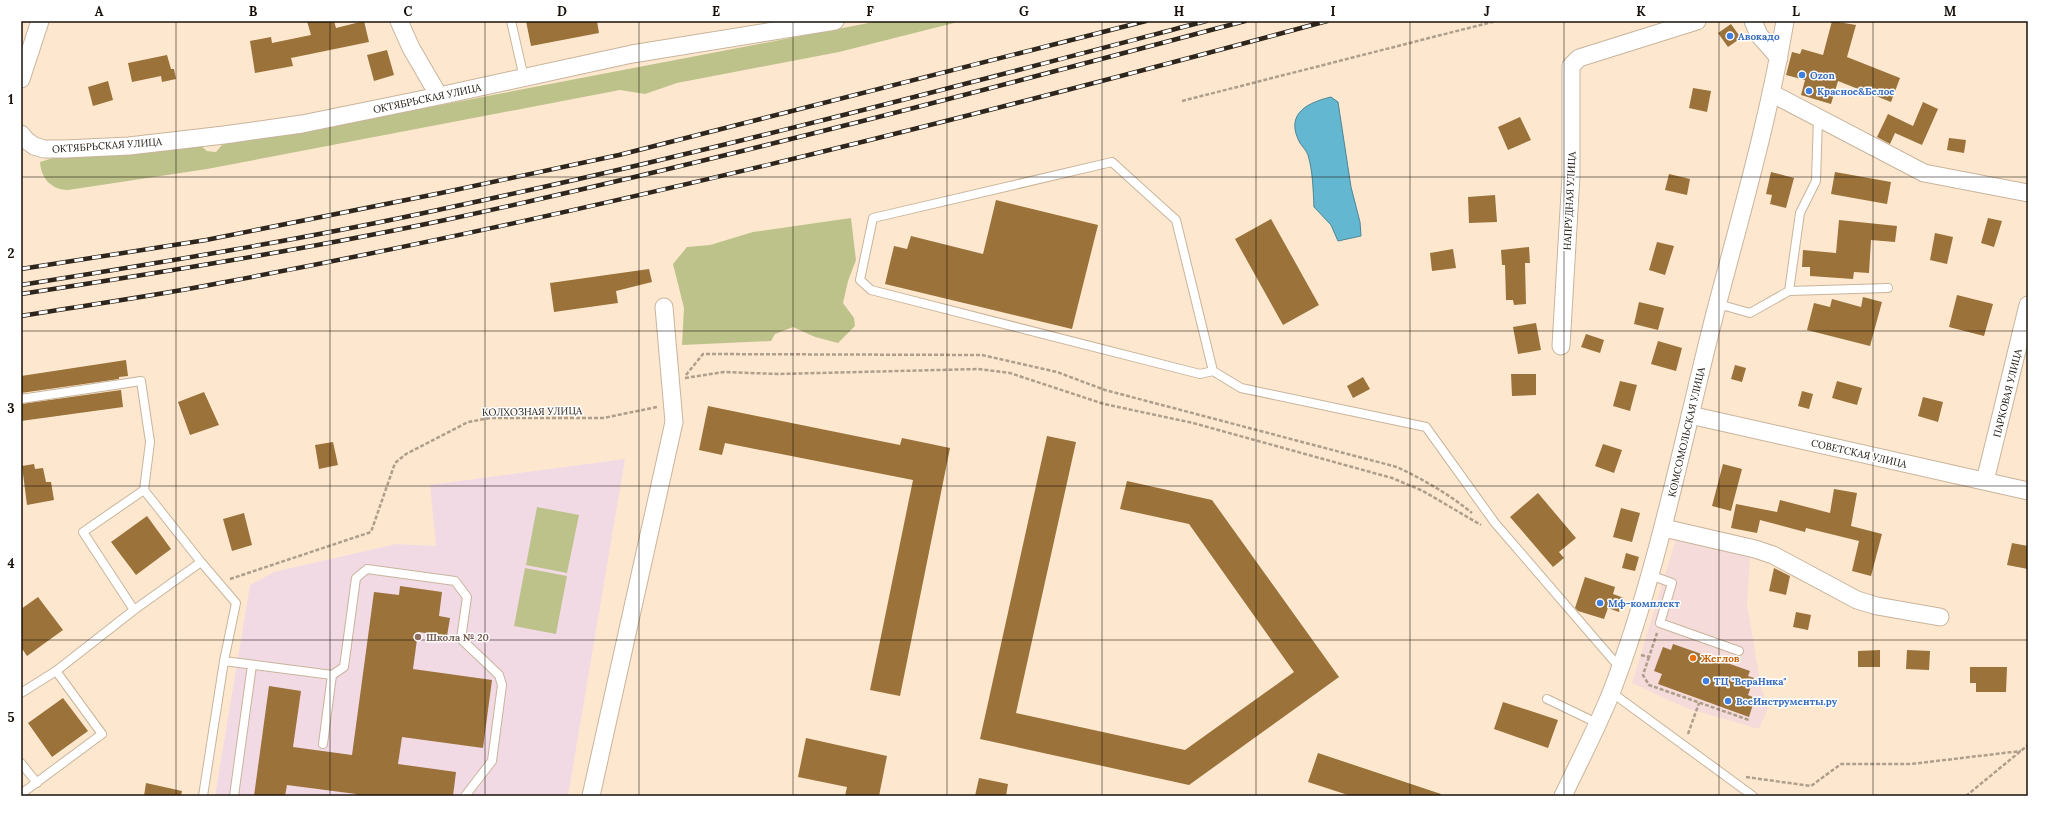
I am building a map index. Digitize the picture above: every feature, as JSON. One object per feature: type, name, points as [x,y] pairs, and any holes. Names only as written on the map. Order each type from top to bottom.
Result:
[{"type":"street","points":[[21,79],[40,21]]},
{"type":"street","points":[[398,21],[411,48],[439,96]]},
{"type":"street","name":"ОКТЯБРЬСКАЯ УЛИЦА","points":[[21,134],[30,143],[44,149],[129,146],[302,124],[632,54],[835,21]]},
{"type":"street","name":"НАПРУДНАЯ УЛИЦА","points":[[1561,346],[1571,176],[1571,66],[1578,58],[1697,21]]},
{"type":"street","points":[[1753,21],[1760,35],[1779,58]]},
{"type":"street","name":"КОМСОМОЛЬСКАЯ УЛИЦА","points":[[1563,796],[1611,692],[1626,650],[1664,528],[1690,415],[1771,92],[1779,58],[1785,21]]},
{"type":"street","points":[[1771,92],[1924,173],[2028,193]]},
{"type":"street","name":"ПАРКОВАЯ УЛИЦА","points":[[1985,481],[2028,304]]},
{"type":"street","points":[[591,796],[674,422],[664,307]]},
{"type":"street","name":"СОВЕТСКАЯ УЛИЦА","points":[[1690,415],[2028,492]]},
{"type":"street","points":[[1664,528],[1755,549],[1773,555],[1857,600],[1877,606],[1940,617]]},
{"type":"lane","points":[[511,21],[524,78]]},
{"type":"lane","points":[[1789,291],[1800,213],[1816,181],[1818,117]]},
{"type":"lane","points":[[1213,371],[1176,220],[1112,162],[874,218],[860,280],[871,290],[1200,374],[1213,371],[1241,388],[1426,427],[1495,523],[1620,668]]},
{"type":"lane","points":[[1718,304],[1750,313],[1789,291],[1888,288]]},
{"type":"lane","points":[[21,399],[141,381],[150,442],[144,490],[201,562],[236,603],[224,661],[203,796]]},
{"type":"lane","points":[[134,610],[83,532],[144,490]]},
{"type":"lane","points":[[21,682],[24,692],[56,671],[134,610],[201,562]]},
{"type":"lane","points":[[224,661],[332,675],[344,667],[356,578],[368,569],[455,581],[467,597],[461,639],[499,675],[502,685],[492,761],[465,796]]},
{"type":"lane","points":[[1650,575],[1672,583],[1660,623],[1739,651]]},
{"type":"lane","points":[[234,796],[252,664]]},
{"type":"lane","points":[[21,794],[102,734],[56,671]]},
{"type":"lane","points":[[323,744],[332,675]]},
{"type":"lane","points":[[1611,692],[1753,796]]},
{"type":"lane","points":[[1547,699],[1597,723]]},
{"type":"lane","points":[[21,763],[37,783]]},
{"type":"path","points":[[1182,102],[1496,21]]},
{"type":"path","points":[[672,398],[684,378],[703,354],[982,354],[1057,372],[1105,390],[1397,467],[1428,482],[1454,498],[1477,516]]},
{"type":"path","points":[[684,378],[724,372],[778,374],[978,369],[1010,373],[1104,404],[1193,423],[1392,478],[1423,491],[1486,527]]},
{"type":"path","name":"КОЛХОЗНАЯ УЛИЦА","points":[[219,583],[371,532],[395,463],[406,454],[468,422],[490,418],[603,418],[672,398]]},
{"type":"path","points":[[1660,623],[1643,675],[1649,685],[1749,720]]},
{"type":"path","points":[[1626,650],[1649,657]]},
{"type":"path","points":[[1683,745],[1700,703]]},
{"type":"path","points":[[1966,796],[2028,745]]},
{"type":"path","points":[[1722,773],[1811,786],[1841,764],[1911,764],[2020,751]]},
{"type":"shaded area","name":"Школа № 20","points":[[625,459],[568,796],[215,796],[250,585],[274,572],[396,544],[436,546],[430,485]]},
{"type":"shaded area","points":[[1676,539],[1750,556],[1747,604],[1761,687],[1768,708],[1759,729],[1686,708],[1632,683]]},
{"type":"green space","points":[[879,21],[962,21],[839,52],[677,83],[645,94],[620,90],[207,169],[68,190],[52,186],[45,178],[41,168],[40,162],[56,157],[201,146],[207,151],[216,152],[222,145],[229,141],[425,108]]},
{"type":"green space","points":[[851,218],[856,260],[848,281],[843,303],[854,318],[855,326],[838,343],[815,337],[793,327],[775,334],[771,341],[682,345],[684,308],[673,264],[687,247],[710,245],[753,232]]},
{"type":"green space","points":[[537,507],[579,515],[567,573],[526,565]]},
{"type":"green space","points":[[525,568],[567,576],[556,634],[514,626]]},
{"type":"water","points":[[1331,97],[1338,102],[1351,187],[1360,222],[1361,236],[1338,241],[1331,225],[1314,207],[1310,161],[1295,130],[1295,122],[1302,110],[1308,105]]},
{"type":"building","points":[[307,21],[334,21],[336,28],[364,21],[369,42],[291,58],[293,66],[255,73],[250,41],[271,37],[272,43],[311,35]]},
{"type":"building","points":[[526,21],[597,21],[599,33],[531,46]]},
{"type":"building","points":[[1832,21],[1856,25],[1847,57],[1900,78],[1891,102],[1838,81],[1831,104],[1801,95],[1805,80],[1786,75],[1792,52],[1800,54],[1802,49],[1823,55]]},
{"type":"building","points":[[1731,24],[1741,38],[1728,47],[1718,33]]},
{"type":"building","points":[[387,50],[394,75],[374,81],[367,55]]},
{"type":"building","points":[[167,55],[171,69],[174,69],[176,79],[162,82],[161,76],[132,82],[128,63]]},
{"type":"building","points":[[108,81],[113,100],[93,106],[88,87]]},
{"type":"building","points":[[1693,88],[1711,91],[1707,112],[1689,108]]},
{"type":"building","points":[[1923,102],[1938,109],[1922,145],[1895,133],[1890,144],[1877,137],[1888,114],[1913,126]]},
{"type":"building","points":[[1520,117],[1531,140],[1508,150],[1498,127]]},
{"type":"building","points":[[1949,138],[1966,140],[1964,153],[1947,150]]},
{"type":"building","points":[[1771,172],[1794,178],[1786,208],[1770,204],[1772,195],[1766,194]]},
{"type":"building","points":[[1835,172],[1891,182],[1887,204],[1831,194]]},
{"type":"building","points":[[1669,174],[1690,179],[1687,195],[1665,190]]},
{"type":"building","points":[[1495,195],[1497,222],[1469,223],[1468,197]]},
{"type":"building","points":[[996,200],[1098,225],[1072,329],[885,284],[894,246],[907,249],[911,236],[983,254]]},
{"type":"building","points":[[1988,218],[2002,221],[1994,247],[1981,243]]},
{"type":"building","points":[[1271,219],[1319,305],[1283,325],[1235,239]]},
{"type":"building","points":[[1839,220],[1897,226],[1895,242],[1871,240],[1869,273],[1854,272],[1853,279],[1810,276],[1810,267],[1802,267],[1803,250],[1836,253]]},
{"type":"building","points":[[1935,233],[1953,237],[1947,264],[1930,260]]},
{"type":"building","points":[[1657,242],[1674,246],[1665,275],[1649,270]]},
{"type":"building","points":[[1529,247],[1530,263],[1525,263],[1526,304],[1514,305],[1513,300],[1506,300],[1505,265],[1502,265],[1501,250]]},
{"type":"building","points":[[1453,249],[1456,268],[1432,271],[1430,253]]},
{"type":"building","points":[[649,269],[652,282],[616,291],[618,303],[554,312],[550,283]]},
{"type":"building","points":[[1957,295],[1993,304],[1984,336],[1949,327]]},
{"type":"building","points":[[1863,297],[1882,302],[1870,346],[1807,330],[1814,303],[1830,307],[1832,299],[1861,307]]},
{"type":"building","points":[[1639,302],[1664,308],[1658,330],[1634,324]]},
{"type":"building","points":[[1536,323],[1541,350],[1518,354],[1513,327]]},
{"type":"building","points":[[1586,334],[1604,340],[1600,353],[1581,347]]},
{"type":"building","points":[[1658,341],[1682,348],[1676,371],[1651,364]]},
{"type":"building","points":[[126,360],[128,376],[119,377],[119,379],[21,393],[21,376]]},
{"type":"building","points":[[1735,365],[1746,368],[1742,382],[1731,379]]},
{"type":"building","points":[[1511,374],[1536,374],[1536,395],[1512,396]]},
{"type":"building","points":[[1363,377],[1370,389],[1353,398],[1347,386]]},
{"type":"building","points":[[1620,381],[1637,385],[1630,411],[1613,406]]},
{"type":"building","points":[[1837,381],[1862,388],[1857,405],[1832,398]]},
{"type":"building","points":[[121,390],[123,407],[21,421],[21,404]]},
{"type":"building","points":[[1802,391],[1813,394],[1809,409],[1798,406]]},
{"type":"building","points":[[204,392],[219,425],[190,435],[178,402]]},
{"type":"building","points":[[1923,397],[1943,402],[1938,422],[1918,416]]},
{"type":"building","points":[[708,406],[900,445],[902,438],[950,448],[900,696],[870,690],[913,480],[725,443],[722,455],[699,450]]},
{"type":"building","points":[[1047,436],[1076,442],[1016,713],[1185,750],[1294,672],[1189,524],[1120,509],[1127,481],[1212,500],[1339,677],[1189,785],[980,739]]},
{"type":"building","points":[[333,442],[338,465],[319,469],[315,445]]},
{"type":"building","points":[[1603,444],[1622,450],[1614,473],[1595,466]]},
{"type":"building","points":[[34,464],[35,469],[43,468],[46,482],[51,482],[54,500],[27,505],[22,466]]},
{"type":"building","points":[[1723,464],[1742,469],[1731,511],[1712,506]]},
{"type":"building","points":[[1834,489],[1857,493],[1851,526],[1882,534],[1871,576],[1852,571],[1859,541],[1806,528],[1805,532],[1760,520],[1757,533],[1731,528],[1736,504],[1777,512],[1780,500],[1830,513]]},
{"type":"building","points":[[1538,493],[1576,538],[1559,552],[1564,558],[1553,567],[1510,517]]},
{"type":"building","points":[[1621,508],[1640,513],[1632,542],[1613,537]]},
{"type":"building","points":[[244,513],[252,545],[232,551],[223,519]]},
{"type":"building","points":[[147,516],[171,549],[136,575],[111,542]]},
{"type":"building","points":[[2012,543],[2028,546],[2028,569],[2007,565]]},
{"type":"building","points":[[1626,553],[1639,557],[1635,571],[1622,568]]},
{"type":"building","points":[[1774,568],[1790,576],[1786,595],[1769,591]]},
{"type":"building","name":"Мф-комплект","points":[[1585,577],[1615,587],[1613,594],[1624,598],[1619,612],[1608,608],[1604,619],[1578,611],[1575,608]]},
{"type":"building","points":[[400,586],[442,592],[439,616],[450,618],[447,636],[418,632],[413,669],[492,680],[483,748],[402,737],[398,764],[456,772],[453,796],[356,796],[356,794],[287,785],[285,796],[254,796],[269,686],[301,691],[293,747],[352,755],[374,592],[399,595]]},
{"type":"building","points":[[38,597],[63,630],[27,656],[21,647],[21,609]]},
{"type":"building","points":[[1796,612],[1811,615],[1808,630],[1793,627]]},
{"type":"building","name":"ТЦ \"ВераНика\"","points":[[1673,644],[1750,671],[1748,676],[1754,678],[1748,695],[1755,698],[1749,717],[1658,684],[1662,674],[1654,671],[1663,647],[1671,650]]},
{"type":"building","points":[[1880,650],[1880,667],[1858,667],[1858,651]]},
{"type":"building","points":[[1907,650],[1930,651],[1929,670],[1906,669]]},
{"type":"building","points":[[1970,667],[2007,667],[2006,692],[1976,692],[1976,683],[1970,683]]},
{"type":"building","points":[[63,698],[88,731],[52,757],[28,723]]},
{"type":"building","points":[[1503,702],[1558,720],[1548,748],[1494,729]]},
{"type":"building","points":[[806,738],[887,756],[879,796],[845,796],[847,787],[798,777]]},
{"type":"building","points":[[1318,753],[1441,794],[1440,796],[1351,796],[1308,782]]},
{"type":"building","points":[[979,778],[1008,784],[1006,796],[975,796]]},
{"type":"building","points":[[146,783],[182,791],[181,796],[144,796]]},
{"type":"railway","points":[[21,269],[206,240],[441,193],[619,155],[1146,21]]},
{"type":"railway","points":[[21,285],[288,240],[542,187],[733,143],[1206,21]]},
{"type":"railway","points":[[21,294],[182,269],[290,250],[397,230],[550,197],[849,124],[1245,21]]},
{"type":"railway","points":[[21,316],[195,288],[360,256],[638,195],[914,129],[1327,21]]},
{"type":"place","name":"Авокадо","points":[[1730,36]]},
{"type":"place","name":"Ozon","points":[[1802,75]]},
{"type":"place","name":"Красное&Белое","points":[[1809,91]]},
{"type":"place","name":"Мф-комплект","points":[[1600,603]]},
{"type":"place","name":"Школа № 20","points":[[418,637]]},
{"type":"place","name":"Жеглов","points":[[1693,658]]},
{"type":"place","name":"ТЦ \"ВераНика\"","points":[[1706,681]]},
{"type":"place","name":"ВсеИнструменты.ру","points":[[1728,701]]}]
